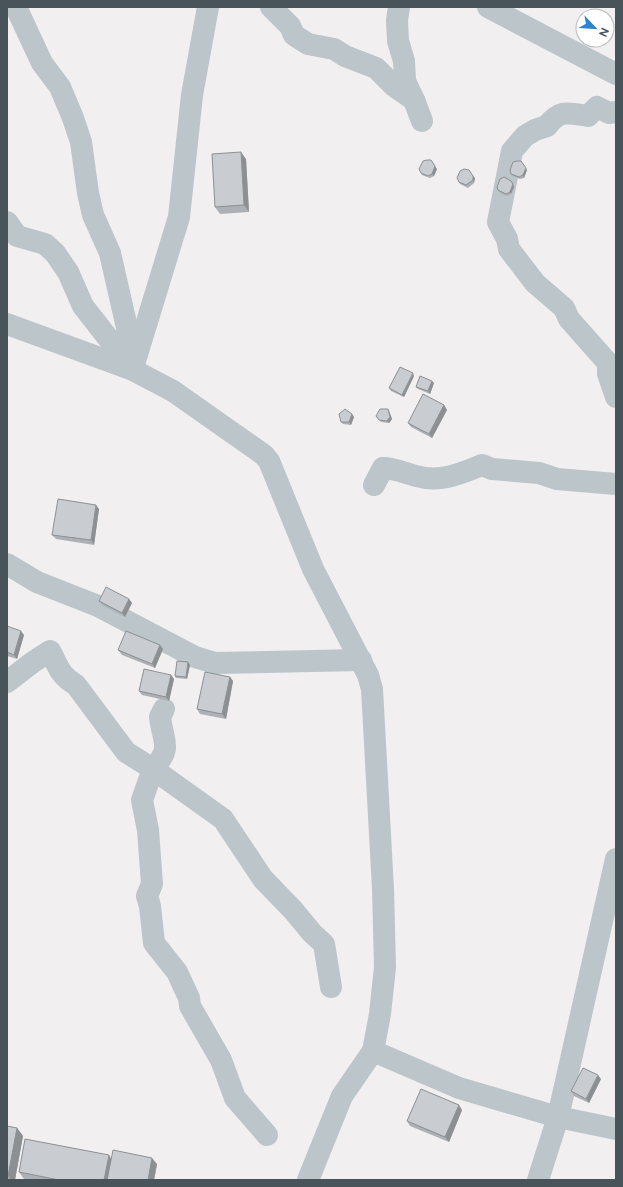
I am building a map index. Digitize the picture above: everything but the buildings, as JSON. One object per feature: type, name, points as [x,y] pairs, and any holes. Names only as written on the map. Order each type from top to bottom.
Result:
[{"type":"street","points":[[16,7],[42,63],[60,87],[81,142],[88,193],[93,216],[110,253],[133,354],[133,370]]},
{"type":"street","points":[[133,370],[180,217],[192,95],[208,7]]},
{"type":"street","points":[[272,7],[290,26],[294,36],[308,44],[334,49],[345,56],[376,68],[394,86],[414,100]]},
{"type":"street","points":[[399,7],[397,20],[398,34],[404,61],[404,82],[414,100],[422,121]]},
{"type":"street","points":[[488,7],[616,74]]},
{"type":"street","points":[[616,112],[609,113],[597,107],[588,116],[568,113],[560,114],[547,126],[534,130],[525,136],[512,151],[498,222],[507,239],[509,249],[535,283],[564,308],[570,319],[608,363],[608,374],[616,397]]},
{"type":"street","points":[[7,222],[17,236],[45,244],[55,253],[68,272],[83,306],[133,370]]},
{"type":"street","points":[[7,324],[133,370],[173,391],[264,455],[269,461],[313,569],[361,660],[372,689],[383,889],[384,967],[380,1014],[372,1051],[342,1096],[308,1180]]},
{"type":"street","points":[[374,486],[383,468],[390,468],[418,477],[434,479],[458,476],[482,465],[492,469],[539,473],[557,479],[616,484]]},
{"type":"street","points":[[7,564],[37,582],[98,606],[205,661],[215,663],[361,660]]},
{"type":"street","points":[[7,682],[50,651],[56,666],[65,678],[76,685],[126,752],[153,769],[223,819],[263,879],[293,910],[312,933],[324,944],[331,987]]},
{"type":"street","points":[[164,709],[160,717],[165,738],[166,751],[163,758],[153,769],[142,800],[148,830],[152,884],[147,896],[150,906],[154,943],[177,972],[189,998],[190,1006],[221,1060],[235,1098],[267,1135]]},
{"type":"street","points":[[538,1180],[558,1117],[616,859]]},
{"type":"street","points":[[372,1051],[459,1088],[558,1117],[616,1129]]}]
